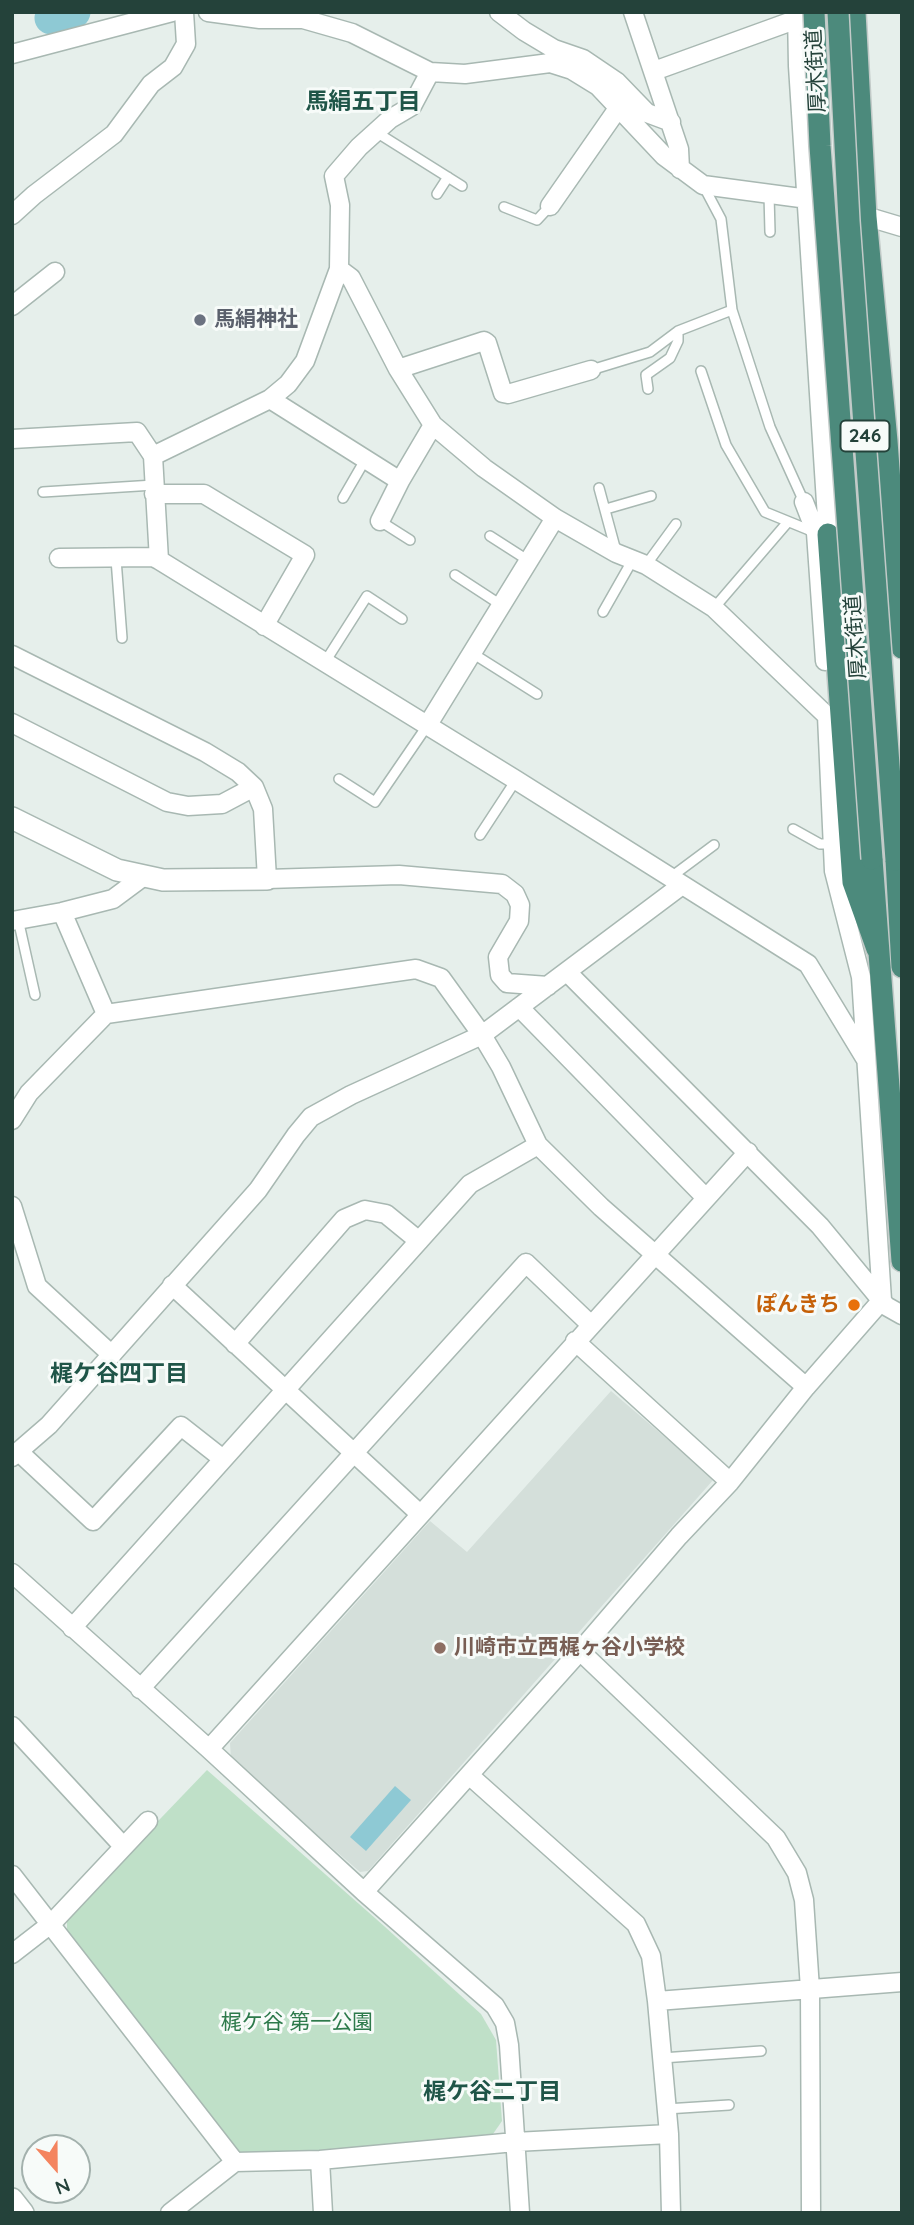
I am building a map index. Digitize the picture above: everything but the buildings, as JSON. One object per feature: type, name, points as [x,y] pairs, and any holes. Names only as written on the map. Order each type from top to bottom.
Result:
[{"type":"highway","name":"厚木街道","points":[[838,12],[849,221],[901,955]]},
{"type":"highway","points":[[855,12],[866,217],[894,438],[892,526],[902,648]]},
{"type":"highway","name":"厚木街道","points":[[806,14],[821,160],[902,1261]]},
{"type":"highway","points":[[822,533],[853,882],[877,949]]},
{"type":"street","points":[[12,54],[172,12]]},
{"type":"street","points":[[12,215],[114,134],[151,84],[173,67],[186,44],[184,12]]},
{"type":"street","points":[[208,12],[260,19],[303,19],[352,33],[430,72],[465,74],[550,63],[572,70],[598,86],[664,156],[703,185],[808,199],[902,227]]},
{"type":"street","points":[[499,12],[554,49],[583,59],[617,82],[648,113],[671,122]]},
{"type":"street","points":[[633,12],[671,122],[679,149],[680,169]]},
{"type":"street","points":[[654,71],[806,14],[808,199],[825,661]]},
{"type":"street","points":[[153,456],[270,399],[288,384],[305,361],[339,269],[340,205],[334,176],[390,119],[412,106],[430,72]]},
{"type":"street","points":[[550,206],[619,107]]},
{"type":"street","points":[[339,269],[351,278],[398,369],[433,425],[484,468],[555,518],[714,608],[827,716],[834,871],[861,977],[884,1303],[806,1387],[730,1482],[678,1536],[580,1651],[365,1892]]},
{"type":"street","points":[[12,306],[55,272]]},
{"type":"street","points":[[398,369],[484,341],[487,343],[503,393],[508,394],[591,370]]},
{"type":"street","points":[[270,399],[400,481]]},
{"type":"street","points":[[380,521],[433,425]]},
{"type":"street","points":[[12,439],[137,432],[153,456],[159,560]]},
{"type":"street","points":[[154,489],[204,494],[305,555],[264,626]]},
{"type":"street","points":[[804,502],[822,533]]},
{"type":"street","points":[[427,726],[555,518]]},
{"type":"street","points":[[822,533],[892,526]]},
{"type":"street","points":[[59,558],[153,557],[516,780],[808,964],[867,1061]]},
{"type":"street","points":[[14,660],[205,752],[238,772],[254,787],[263,809],[267,879]]},
{"type":"street","points":[[12,723],[167,803],[188,806],[222,804],[254,787]]},
{"type":"street","points":[[12,818],[117,870],[163,880],[399,875],[502,884],[515,894],[520,905],[519,921],[498,957],[500,975],[507,983],[548,986]]},
{"type":"street","points":[[15,920],[113,899],[144,876]]},
{"type":"street","points":[[222,1458],[181,1426],[93,1521],[15,1455],[43,1432],[258,1190],[311,1117],[351,1095],[482,1035],[568,973],[676,881]]},
{"type":"street","points":[[62,912],[106,1014]]},
{"type":"street","points":[[12,1120],[29,1093],[106,1014],[416,969],[441,978],[482,1035],[538,1145],[601,1207],[656,1252],[790,1376],[806,1387]]},
{"type":"street","points":[[568,973],[820,1226],[884,1303],[902,1315]]},
{"type":"street","points":[[519,1007],[706,1198]]},
{"type":"street","points":[[72,1628],[470,1184],[538,1145]]},
{"type":"street","points":[[209,1749],[748,1152]]},
{"type":"street","points":[[12,1206],[37,1286],[112,1355]]},
{"type":"street","points":[[235,1343],[344,1219],[365,1210],[386,1214],[419,1241]]},
{"type":"street","points":[[141,1689],[526,1263],[590,1324]]},
{"type":"street","points":[[172,1285],[420,1514]]},
{"type":"street","points":[[575,1341],[730,1482]]},
{"type":"street","points":[[12,1573],[495,2006],[506,2024],[509,2045],[520,2213]]},
{"type":"street","points":[[580,1651],[776,1838],[797,1873],[804,1899],[810,1989],[811,2213]]},
{"type":"street","points":[[12,1727],[124,1846]]},
{"type":"street","points":[[469,1775],[636,1924],[651,1956],[669,2134],[671,2213]]},
{"type":"street","points":[[12,1954],[51,1923],[148,1821]]},
{"type":"street","points":[[12,1875],[234,2162]]},
{"type":"street","points":[[657,2001],[902,1982]]},
{"type":"street","points":[[170,2213],[234,2162],[320,2160],[515,2142],[669,2134]]},
{"type":"street","points":[[320,2160],[323,2213]]},
{"type":"street","points":[[12,2199],[23,2213]]},
{"type":"lane","points":[[376,132],[462,186]]},
{"type":"lane","points":[[437,194],[448,177]]},
{"type":"lane","points":[[703,185],[721,219],[732,310],[770,426],[804,502]]},
{"type":"lane","points":[[769,195],[770,232]]},
{"type":"lane","points":[[504,207],[537,220],[550,206]]},
{"type":"lane","points":[[591,370],[650,352],[678,331],[732,310]]},
{"type":"lane","points":[[648,389],[646,375],[670,358],[678,341],[678,331]]},
{"type":"lane","points":[[701,371],[726,445],[765,512],[787,523],[822,533]]},
{"type":"lane","points":[[343,498],[366,460]]},
{"type":"lane","points":[[599,488],[606,509],[631,560]]},
{"type":"lane","points":[[43,492],[154,489]]},
{"type":"lane","points":[[606,509],[651,496]]},
{"type":"lane","points":[[380,521],[410,540]]},
{"type":"lane","points":[[714,608],[787,523]]},
{"type":"lane","points":[[603,612],[631,560],[676,524]]},
{"type":"lane","points":[[490,536],[529,561]]},
{"type":"lane","points":[[116,558],[122,638]]},
{"type":"lane","points":[[455,575],[501,605]]},
{"type":"lane","points":[[324,663],[367,596],[402,619]]},
{"type":"lane","points":[[472,653],[537,694]]},
{"type":"lane","points":[[339,779],[375,802],[427,726]]},
{"type":"lane","points":[[480,835],[516,780]]},
{"type":"lane","points":[[793,829],[820,844],[833,844]]},
{"type":"lane","points":[[676,881],[714,845]]},
{"type":"lane","points":[[15,920],[35,995]]},
{"type":"lane","points":[[662,2058],[761,2051]]},
{"type":"lane","points":[[667,2109],[729,2105]]},
{"type":"shaded area","name":"川崎市立西梶ヶ谷小学校","points":[[611,1391],[714,1479],[368,1871],[360,1872],[231,1760],[230,1743],[430,1521],[467,1552]]},
{"type":"green space","name":"梶ケ谷 第一公園","points":[[207,1770],[481,2014],[496,2040],[502,2121],[493,2134],[235,2162],[67,1930],[67,1916]]},
{"type":"water","points":[[395,1786],[411,1800],[366,1851],[350,1837]]},
{"type":"waterway","points":[[51,18],[74,12]]},
{"type":"place","name":"馬絹神社","points":[[200,320]]},
{"type":"place","name":"ぽんきち","points":[[854,1305]]},
{"type":"place","name":"川崎市立西梶ヶ谷小学校","points":[[440,1648]]},
{"type":"district","name":"馬絹五丁目","points":[[363,102]]},
{"type":"district","name":"梶ケ谷四丁目","points":[[119,1374]]},
{"type":"district","name":"梶ケ谷二丁目","points":[[492,2092]]}]
